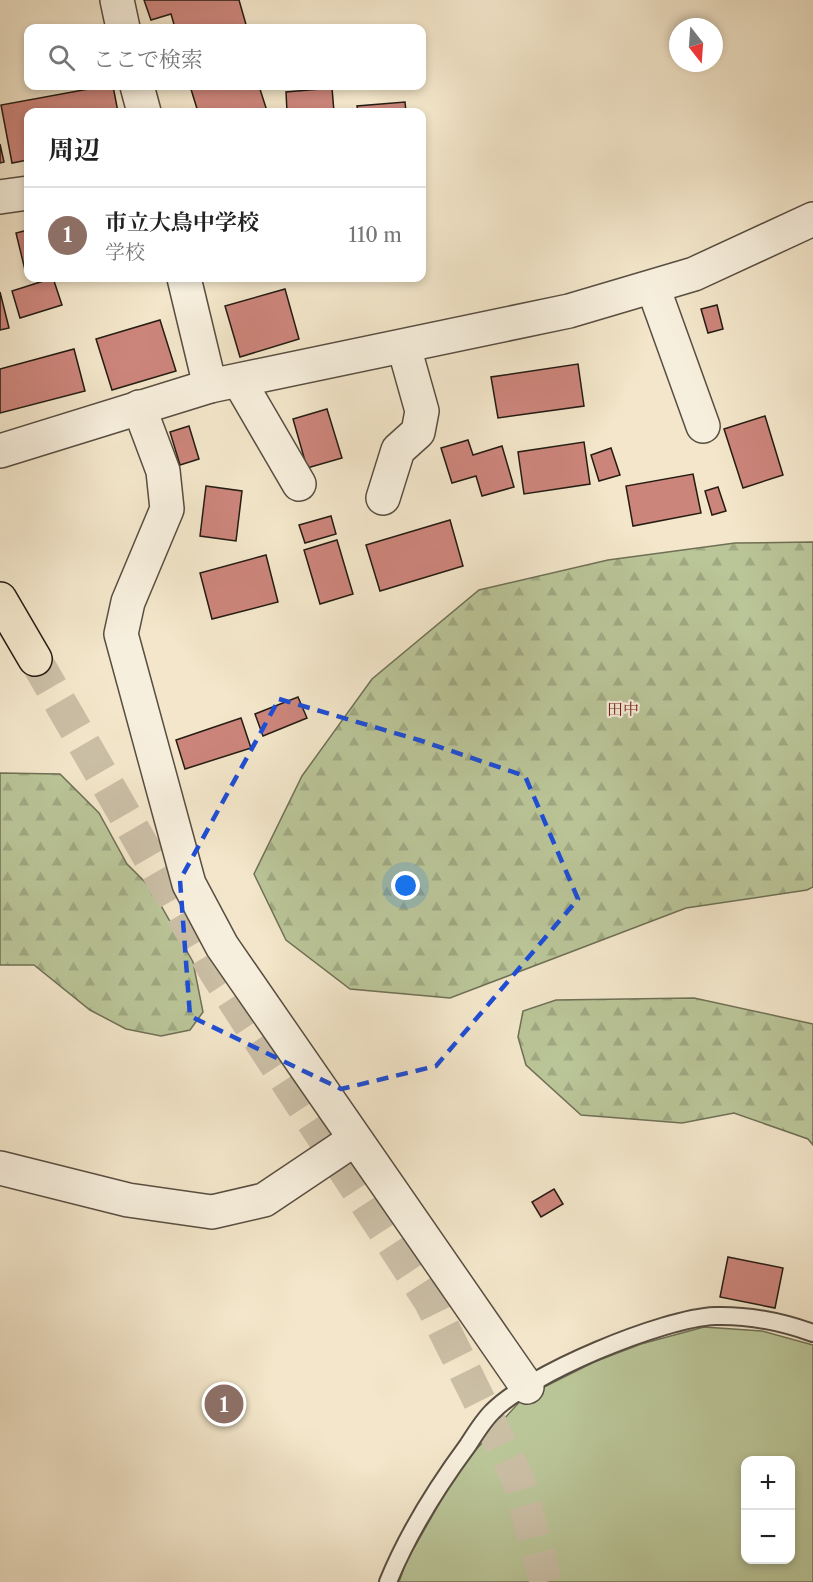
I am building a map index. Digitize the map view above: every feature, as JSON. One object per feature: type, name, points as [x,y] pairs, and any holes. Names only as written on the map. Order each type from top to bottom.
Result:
[{"type":"highway","points":[[0,599],[35,659]]},
{"type":"street","points":[[117,0],[122,24]]},
{"type":"street","points":[[138,90],[143,108]]},
{"type":"street","points":[[0,197],[24,194]]},
{"type":"street","points":[[0,452],[139,407],[224,384],[569,311],[694,274],[813,219]]},
{"type":"street","points":[[186,282],[224,384],[299,484]]},
{"type":"street","points":[[653,286],[703,426]]},
{"type":"street","points":[[383,498],[398,450],[418,432],[422,411],[404,347]]},
{"type":"street","points":[[139,407],[163,471],[166,509],[128,602],[121,634],[189,884],[222,946],[473,1305],[527,1388]]},
{"type":"street","points":[[0,1168],[128,1200],[212,1212],[264,1200],[355,1139]]},
{"type":"lane","points":[[388,1582],[396,1563],[443,1479],[492,1411],[540,1378],[626,1338],[713,1316],[752,1318],[813,1333]]},
{"type":"highlighted area","points":[[279,699],[422,741],[525,776],[578,899],[436,1066],[341,1089],[190,1016],[180,880]]},
{"type":"green space","points":[[813,542],[813,887],[807,890],[686,908],[450,998],[350,989],[286,940],[254,874],[302,776],[372,679],[479,590],[608,560],[735,543]]},
{"type":"green space","points":[[0,773],[60,774],[99,813],[127,864],[151,888],[193,962],[203,1012],[190,1030],[161,1036],[126,1029],[90,1010],[34,965],[0,965]]},
{"type":"green space","points":[[694,998],[813,1024],[813,1145],[808,1139],[734,1113],[682,1123],[581,1115],[526,1065],[518,1037],[523,1011],[556,1000]]},
{"type":"green space","points":[[704,1327],[762,1331],[813,1345],[813,1582],[399,1582],[406,1562],[460,1467],[524,1397],[594,1362],[641,1344]]},
{"type":"building","points":[[144,0],[239,0],[246,24],[174,24],[171,14],[151,20]]},
{"type":"building","points":[[83,90],[114,90],[117,108],[24,108],[24,161],[12,163],[1,105]]},
{"type":"building","points":[[191,90],[260,90],[266,108],[197,108]]},
{"type":"building","points":[[332,90],[334,108],[287,108],[286,92]]},
{"type":"building","points":[[405,102],[406,108],[357,108],[357,106]]},
{"type":"building","points":[[0,144],[4,162],[0,163]]},
{"type":"building","points":[[24,231],[24,266],[16,233]]},
{"type":"building","points":[[40,282],[54,282],[62,305],[20,318],[12,291]]},
{"type":"building","points":[[285,289],[299,339],[240,357],[225,306]]},
{"type":"building","points":[[0,292],[9,328],[0,330]]},
{"type":"building","points":[[717,305],[723,329],[708,333],[701,309]]},
{"type":"building","points":[[160,320],[176,371],[112,390],[96,339]]},
{"type":"building","points":[[74,349],[85,391],[0,413],[0,369]]},
{"type":"building","points":[[578,364],[584,406],[498,418],[491,377]]},
{"type":"building","points":[[327,409],[342,458],[307,468],[293,419]]},
{"type":"building","points":[[765,416],[783,475],[743,488],[724,429]]},
{"type":"building","points":[[189,426],[199,459],[180,465],[170,432]]},
{"type":"building","points":[[468,440],[473,455],[502,446],[514,487],[482,496],[476,476],[452,483],[441,448]]},
{"type":"building","points":[[584,442],[590,484],[524,494],[518,452]]},
{"type":"building","points":[[611,448],[620,475],[599,481],[591,455]]},
{"type":"building","points":[[693,474],[701,513],[633,526],[626,486]]},
{"type":"building","points":[[206,486],[242,491],[236,541],[200,536]]},
{"type":"building","points":[[718,487],[726,511],[712,515],[705,491]]},
{"type":"building","points":[[331,516],[336,534],[305,543],[299,525]]},
{"type":"building","points":[[450,520],[463,566],[380,591],[366,545]]},
{"type":"building","points":[[337,540],[353,594],[320,604],[304,550]]},
{"type":"building","points":[[266,555],[278,602],[212,619],[200,573]]},
{"type":"building","points":[[298,697],[307,718],[263,736],[255,714]]},
{"type":"building","points":[[241,718],[251,748],[185,769],[176,740]]},
{"type":"building","points":[[554,1189],[563,1204],[541,1217],[532,1202]]},
{"type":"building","points":[[728,1257],[783,1268],[775,1308],[720,1297]]},
{"type":"tunnel","points":[[35,659],[216,973],[430,1301],[518,1479],[546,1582]]},
{"type":"place","name":"市立大鳥中学校","points":[[224,1404]]},
{"type":"district","name":"田中","points":[[623,709]]}]
